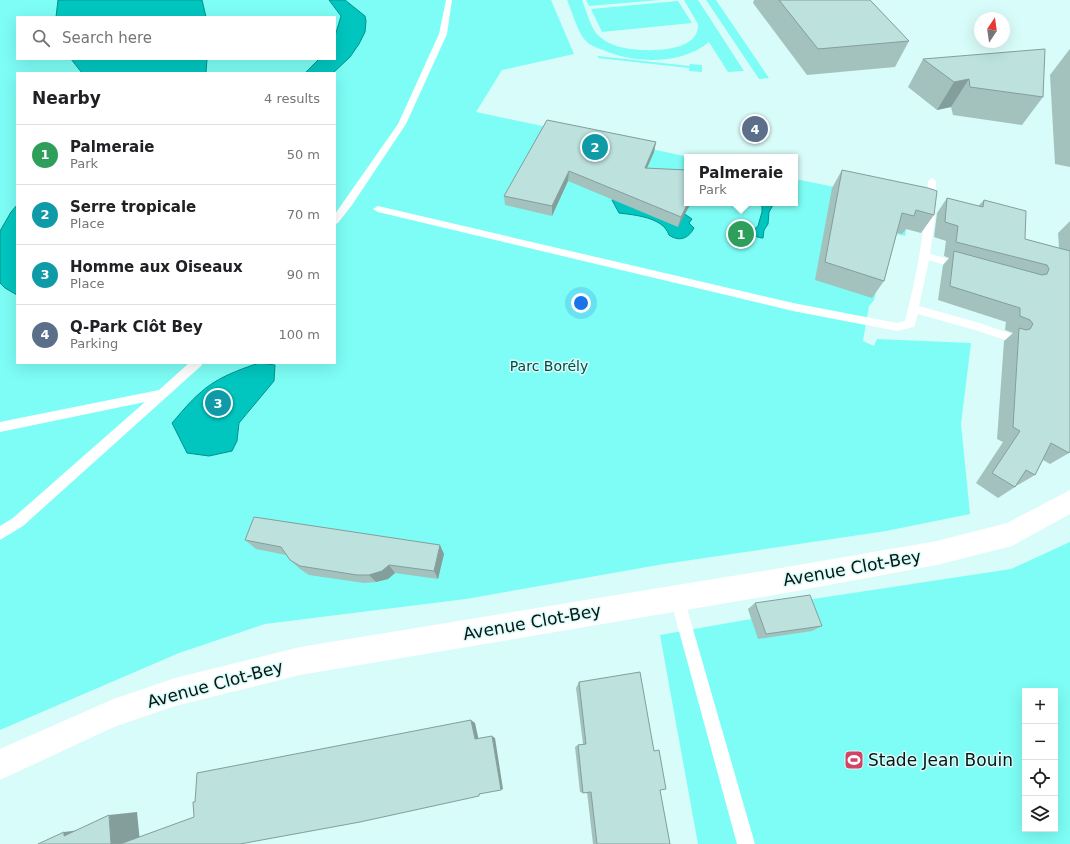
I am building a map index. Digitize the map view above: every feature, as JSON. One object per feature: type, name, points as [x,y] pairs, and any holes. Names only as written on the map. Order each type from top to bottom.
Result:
[{"type":"street","name":"Avenue Clot-Bey","points":[[0,766],[54,739],[111,714],[175,692],[300,661],[937,553],[1012,534],[1070,501]]},
{"type":"lane","points":[[336,220],[349,204],[402,124],[443,34],[449,0]]},
{"type":"lane","points":[[378,210],[793,307],[877,325],[897,327],[910,324],[914,310],[926,256],[930,229],[932,182]]},
{"type":"lane","points":[[926,256],[970,268]]},
{"type":"lane","points":[[914,310],[976,326],[1011,338]]},
{"type":"lane","points":[[0,534],[18,522],[196,364]]},
{"type":"lane","points":[[0,427],[164,393]]},
{"type":"lane","points":[[678,598],[746,844]]},
{"type":"green space","name":"Parc Borély","points":[[0,0],[551,0],[574,54],[502,70],[476,112],[684,156],[684,206],[798,206],[798,180],[919,204],[907,226],[905,236],[892,233],[874,300],[869,306],[863,341],[874,346],[877,339],[971,343],[961,424],[970,514],[886,531],[664,564],[466,599],[265,624],[179,653],[0,730]]},
{"type":"green space","points":[[567,0],[582,0],[596,33],[606,41],[629,49],[654,50],[679,46],[689,41],[696,34],[698,24],[684,0],[698,0],[744,71],[728,72],[709,42],[698,50],[685,55],[658,60],[629,58],[616,55],[593,46],[582,36]]},
{"type":"green space","points":[[586,0],[660,0],[589,6]]},
{"type":"green space","points":[[706,0],[716,0],[769,78],[759,79]]},
{"type":"green space","points":[[678,1],[692,23],[602,32],[591,9]]},
{"type":"green space","points":[[598,56],[689,66],[690,64],[702,65],[702,72],[689,71],[689,68],[598,58]]},
{"type":"green space","name":"Stade Jean Bouin","points":[[1070,542],[1070,844],[698,844],[660,635],[751,619],[748,609],[1011,569]]},
{"type":"shaded area","points":[[58,0],[202,0],[206,16],[56,16]]},
{"type":"shaded area","points":[[329,0],[345,0],[365,16],[365,32],[359,44],[350,57],[334,72],[306,72],[318,60],[336,60],[336,33],[341,16]]},
{"type":"shaded area","points":[[72,60],[207,60],[206,72],[81,72]]},
{"type":"shaded area","points":[[615,197],[683,213],[692,219],[689,223],[694,228],[686,237],[680,239],[673,237],[669,235],[661,224],[640,216],[619,213],[612,200]]},
{"type":"shaded area","points":[[16,206],[16,294],[0,283],[0,231]]},
{"type":"shaded area","points":[[762,206],[772,206],[769,212],[768,224],[764,230],[763,238],[760,238],[753,235],[751,232],[758,226]]},
{"type":"shaded area","points":[[256,364],[275,365],[274,381],[239,423],[237,441],[232,451],[209,456],[187,453],[172,423],[207,387],[242,369]]},
{"type":"building","points":[[779,0],[870,0],[909,41],[818,49]]},
{"type":"building","points":[[1045,49],[1043,97],[970,87],[969,79],[954,82],[923,59]]},
{"type":"building","points":[[547,120],[656,142],[645,168],[684,170],[684,206],[686,206],[681,217],[569,171],[552,206],[504,196]]},
{"type":"building","points":[[842,170],[937,191],[934,215],[916,210],[914,216],[902,213],[884,281],[825,262]]},
{"type":"building","points":[[947,198],[983,207],[984,200],[1026,211],[1025,239],[1070,251],[1070,451],[1069,453],[1051,443],[1035,475],[1026,470],[1015,487],[992,473],[1020,431],[1013,427],[1019,328],[1026,330],[1030,329],[1033,324],[1030,320],[1020,316],[1020,308],[950,286],[954,251],[1042,275],[1047,274],[1049,269],[1047,265],[956,242],[958,226],[945,222]]},
{"type":"building","points":[[254,517],[440,545],[434,571],[389,565],[382,571],[369,575],[357,575],[300,566],[290,560],[281,547],[245,540]]},
{"type":"building","points":[[810,595],[822,626],[766,634],[755,603]]},
{"type":"building","points":[[640,672],[654,751],[659,750],[666,789],[660,790],[670,844],[597,844],[591,792],[583,793],[578,745],[586,744],[579,682]]},
{"type":"building","points":[[471,720],[475,739],[492,736],[501,790],[360,822],[240,844],[120,844],[194,817],[193,802],[195,802],[197,773]]},
{"type":"building","points":[[109,815],[111,844],[38,844],[64,832],[64,836]]},
{"type":"place","name":"Q-Park Clôt Bey","points":[[755,129]]},
{"type":"place","name":"Serre tropicale","points":[[595,147]]},
{"type":"place","name":"Palmeraie","points":[[741,234]]},
{"type":"place","name":"Homme aux Oiseaux","points":[[218,403]]},
{"type":"place","name":"Stade Jean Bouin","points":[[854,760]]}]
